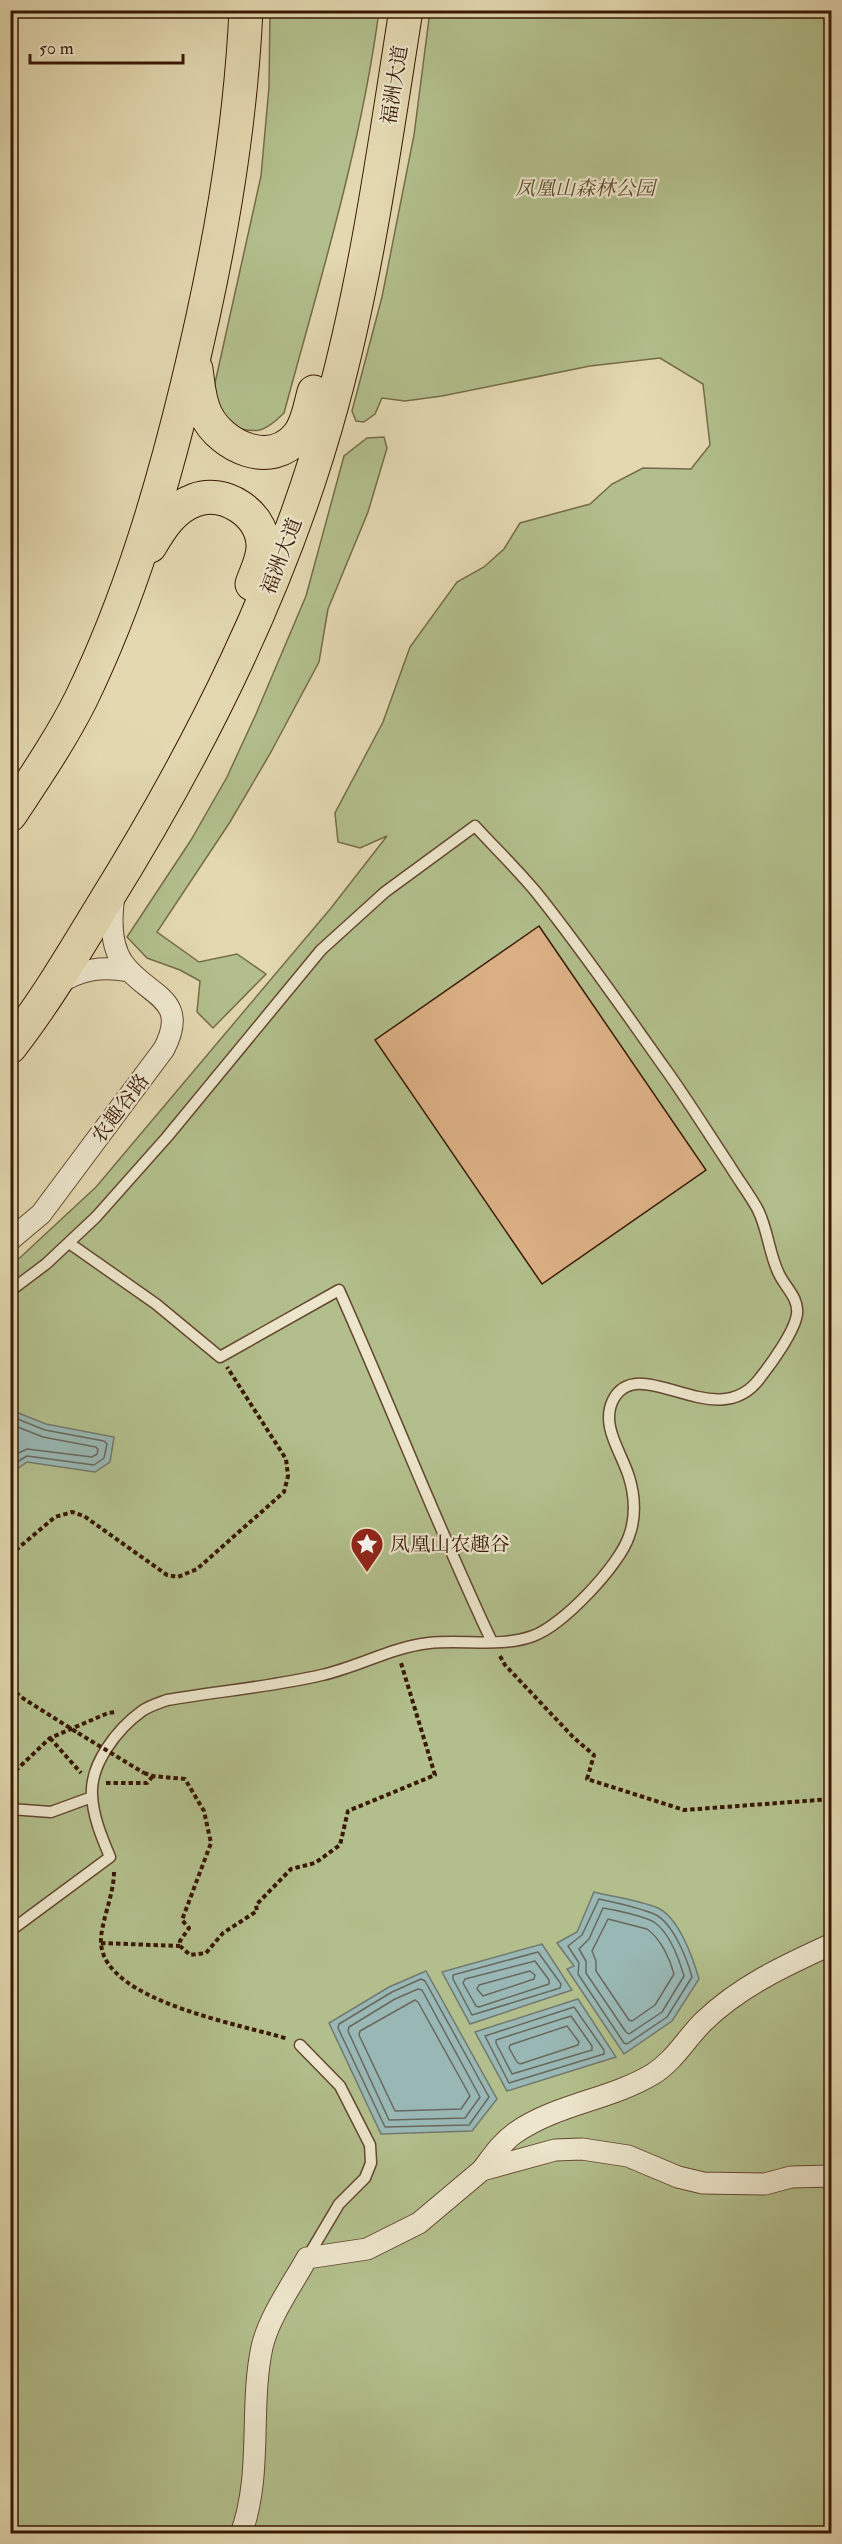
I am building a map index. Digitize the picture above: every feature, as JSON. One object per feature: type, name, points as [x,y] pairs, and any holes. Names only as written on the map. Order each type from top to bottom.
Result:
[{"type":"main road","points":[[14,807],[80,701],[99,660],[130,581],[170,457],[195,355],[229,188],[244,64],[246,10]]},
{"type":"main road","name":"福洲大道","points":[[10,1047],[52,988],[116,885],[199,736],[268,591],[313,470],[333,402],[359,291],[406,10]]},
{"type":"main road","points":[[195,355],[200,398],[205,413],[226,441],[246,450],[268,451],[290,444],[299,434],[308,415],[350,239],[393,92]]},
{"type":"main road","points":[[130,581],[162,526],[173,514],[196,500],[222,500],[237,505],[247,511],[261,533],[263,546],[261,559],[229,640],[199,736]]},
{"type":"street","points":[[116,885],[112,908],[114,937],[121,961],[129,971]]},
{"type":"street","points":[[52,988],[80,972],[95,968],[129,971]]},
{"type":"street","name":"农趣谷路","points":[[10,1240],[41,1214],[164,1049],[169,1039],[173,1026],[168,1004],[129,971]]},
{"type":"street","points":[[241,2534],[254,2480],[262,2348],[269,2326],[307,2258],[367,2249],[419,2223],[482,2170],[497,2149],[514,2133],[540,2118],[610,2094],[651,2075],[666,2066],[703,2022],[730,1998],[767,1974],[831,1944]]},
{"type":"street","points":[[482,2170],[555,2150],[582,2149],[628,2156],[678,2177],[704,2183],[765,2184],[791,2177],[831,2176]]},
{"type":"lane","points":[[10,1291],[46,1264],[96,1217],[167,1137],[321,950],[385,892],[475,826],[535,890],[610,990],[690,1104],[758,1211],[778,1272],[795,1300],[798,1313],[793,1326],[767,1369],[756,1384],[739,1397],[725,1401],[709,1400],[644,1383],[632,1383],[615,1396],[608,1412],[610,1428],[629,1476],[633,1494],[631,1533],[621,1555],[562,1619],[534,1636],[492,1642],[430,1642],[325,1675],[167,1700],[144,1710],[126,1724],[100,1761],[92,1783],[96,1818],[110,1857],[10,1931]]},
{"type":"lane","points":[[69,1243],[156,1304],[220,1357],[339,1290],[377,1374],[466,1588],[492,1642]]},
{"type":"lane","points":[[10,1809],[51,1812],[92,1797]]},
{"type":"lane","points":[[300,2044],[340,2086],[370,2145],[371,2163],[365,2178],[339,2204],[307,2258]]},
{"type":"path","points":[[10,1555],[55,1517],[72,1512],[84,1516],[167,1575],[178,1577],[197,1569],[284,1492],[288,1476],[286,1460],[220,1357]]},
{"type":"path","points":[[492,1642],[505,1665],[574,1738],[594,1755],[587,1779],[684,1810],[831,1799]]},
{"type":"path","points":[[101,1943],[180,1946],[190,1955],[206,1953],[224,1933],[257,1911],[256,1905],[291,1869],[315,1863],[340,1845],[348,1811],[435,1775],[397,1651]]},
{"type":"path","points":[[10,1688],[71,1729],[144,1773],[184,1779],[204,1811],[211,1843],[182,1920],[189,1928],[180,1941],[180,1946]]},
{"type":"path","points":[[10,1776],[50,1738],[108,1713],[144,1710]]},
{"type":"path","points":[[110,1857],[114,1883],[101,1943],[105,1958],[117,1973],[142,1991],[181,2010],[273,2034],[300,2044]]},
{"type":"green space","points":[[270,11],[379,11],[351,163],[284,413],[271,425],[254,431],[230,426],[213,392],[261,176],[269,87]]},
{"type":"green space","name":"凤凰山农趣谷","points":[[430,11],[831,11],[831,2533],[11,2534],[11,1266],[96,1187],[331,908],[387,836],[360,848],[338,842],[335,813],[383,722],[410,647],[457,582],[484,567],[504,549],[520,523],[590,504],[612,484],[643,468],[691,469],[710,445],[703,384],[660,358],[590,366],[442,396],[405,401],[382,398],[375,414],[364,422],[356,421],[352,411],[382,297],[414,135]]},
{"type":"green space","points":[[384,437],[387,448],[368,512],[328,609],[319,662],[271,752],[230,822],[157,932],[199,962],[237,954],[266,974],[213,1028],[197,1012],[200,981],[180,970],[147,958],[127,937],[191,840],[227,777],[256,714],[306,596],[344,456],[367,438]]},
{"type":"water","points":[[11,1410],[46,1424],[114,1437],[110,1462],[95,1472],[27,1462],[11,1473]]},
{"type":"water","points":[[594,1892],[643,1903],[666,1913],[684,1939],[699,1979],[672,2021],[624,2054],[567,1969],[574,1966],[557,1943],[577,1932]]},
{"type":"water","points":[[542,1944],[572,1990],[470,2024],[442,1972]]},
{"type":"water","points":[[426,1971],[497,2099],[472,2131],[381,2134],[329,2023],[389,1987]]},
{"type":"water","points":[[578,1999],[616,2057],[507,2091],[475,2032]]},
{"type":"building","points":[[539,926],[706,1170],[542,1284],[375,1040]]},
{"type":"place","name":"凤凰山农趣谷","points":[[367,1573]]},
{"type":"park label","name":"凤凰山森林公园","points":[[585,188]]}]
